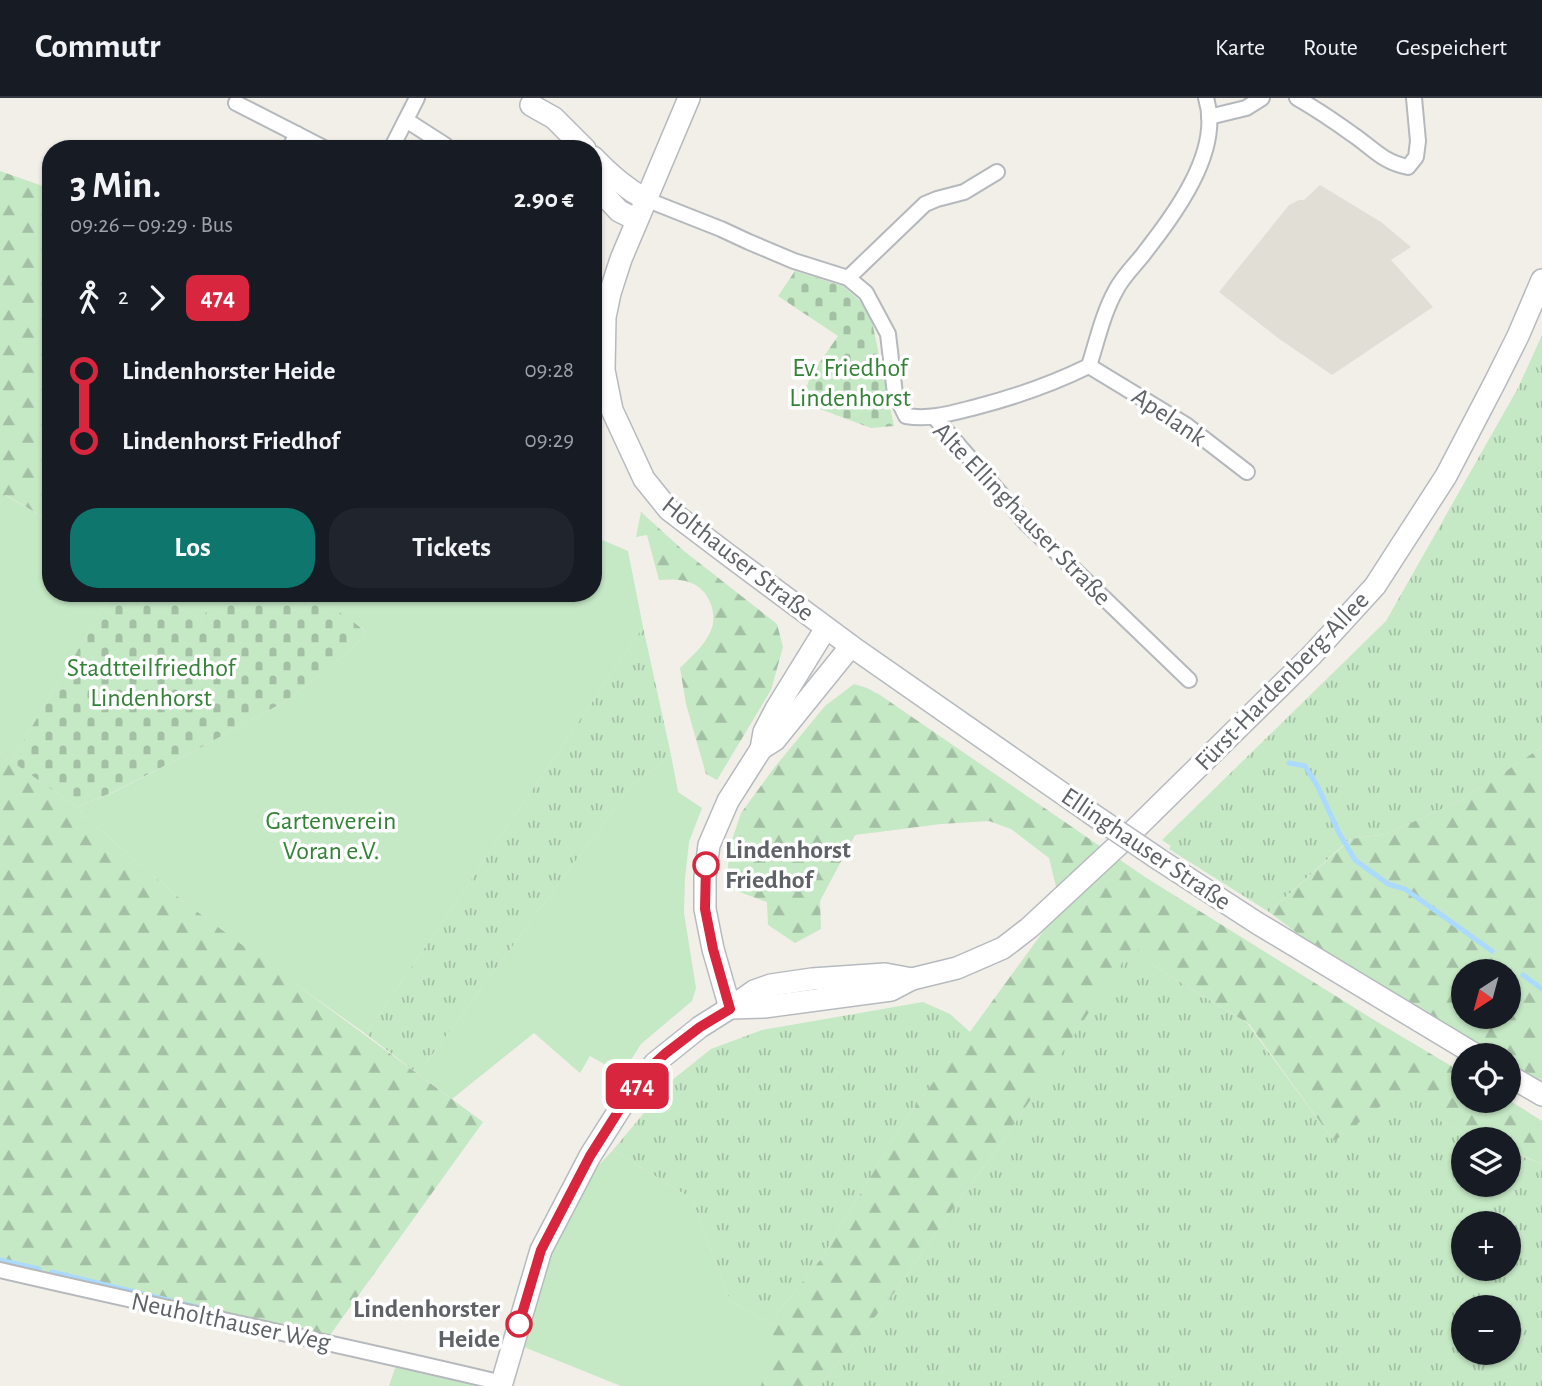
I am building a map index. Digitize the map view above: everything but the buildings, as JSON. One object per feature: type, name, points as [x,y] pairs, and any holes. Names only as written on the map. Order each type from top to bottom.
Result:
[{"type":"street","points":[[396,140],[417,98]]},
{"type":"street","points":[[602,193],[619,211],[637,220],[689,98]]},
{"type":"street","points":[[935,418],[1013,398],[1089,366],[1116,290],[1170,220],[1186,194],[1203,154],[1209,117],[1206,98]]},
{"type":"street","points":[[1209,117],[1246,108],[1262,98]]},
{"type":"street","points":[[1297,98],[1348,130],[1380,157],[1408,167],[1416,157],[1418,141],[1414,98]]},
{"type":"street","points":[[527,102],[558,140]]},
{"type":"street","points":[[527,102],[554,118],[576,140]]},
{"type":"street","points":[[236,103],[309,140]]},
{"type":"street","points":[[406,120],[437,140]]},
{"type":"street","points":[[294,140],[297,134]]},
{"type":"street","points":[[602,167],[645,200]]},
{"type":"street","points":[[848,278],[925,204],[937,198],[964,192],[997,172]]},
{"type":"street","name":"Alte Ellinghauser Straße","points":[[645,200],[794,261],[848,278],[866,293],[888,334],[895,394],[906,416],[935,418],[1026,523],[1189,680]]},
{"type":"street","name":"Holthauser Straße","points":[[637,220],[610,293],[605,330],[604,370],[612,410],[631,454],[643,479],[669,510],[826,628],[776,709],[764,732],[761,748],[728,801],[713,835],[706,865],[705,909],[730,1009]]},
{"type":"street","name":"Fürst-Hardenberg-Allee","points":[[730,1009],[754,991],[771,985],[884,974],[912,979],[957,968],[1003,948],[1030,929],[1312,655],[1375,586],[1446,476],[1496,383],[1542,280]]},
{"type":"street","name":"Apelank","points":[[1089,366],[1186,425],[1247,472]]},
{"type":"street","name":"Ellinghauser Straße","points":[[826,628],[1160,860],[1257,923],[1454,1043]]},
{"type":"street","name":"Holthauser Straße","points":[[761,748],[775,740],[851,646]]},
{"type":"street","points":[[502,1385],[541,1250],[590,1156],[623,1104],[655,1063],[700,1027],[730,1009]]},
{"type":"street","points":[[1521,1083],[1542,1095]]},
{"type":"street","name":"Neuholthauser Weg","points":[[0,1270],[502,1385]]},
{"type":"shaded area","points":[[1320,185],[1381,222],[1411,247],[1391,260],[1433,307],[1332,375],[1278,338],[1219,292],[1289,205],[1304,200]]},
{"type":"green space","points":[[0,171],[42,186],[42,517],[6,495],[0,503]]},
{"type":"green space","name":"Ev. Friedhof Lindenhorst","points":[[795,271],[843,286],[858,299],[871,317],[894,426],[871,428],[801,402],[811,375],[838,336],[778,296]]},
{"type":"green space","points":[[1542,335],[1542,747],[1462,800],[1386,834],[1350,839],[1269,912],[1169,849],[1171,846],[1162,840],[1386,621],[1518,388]]},
{"type":"green space","points":[[5,495],[42,517],[42,602],[107,602],[11,761],[0,753],[0,503]]},
{"type":"green space","points":[[641,512],[684,551],[777,624],[783,647],[771,690],[717,780],[706,774],[686,704],[680,668],[708,637],[713,624],[712,607],[706,595],[695,585],[675,579],[659,580],[647,535],[636,537]]},
{"type":"green space","name":"Gartenverein Voran e.V.","points":[[602,540],[628,551],[643,627],[366,1034],[183,901],[85,817],[77,807],[112,793],[286,701],[361,640],[365,631],[324,602],[602,602]]},
{"type":"green space","name":"Stadtteilfriedhof Lindenhorst","points":[[107,602],[172,602],[201,620],[212,602],[324,602],[365,631],[361,640],[286,701],[198,749],[77,807],[11,761]]},
{"type":"green space","points":[[172,602],[212,602],[201,620]]},
{"type":"green space","points":[[643,627],[671,755],[631,786],[418,1074],[366,1034]]},
{"type":"green space","points":[[854,684],[880,695],[1145,877],[1451,1066],[1451,1113],[1521,1113],[1521,1108],[1542,1121],[1542,1164],[1521,1155],[1521,1127],[1451,1127],[1444,1124],[1408,1086],[1334,1141],[1249,1024],[1154,966],[1134,945],[1003,1141],[894,1293],[820,1386],[760,1386],[778,1312],[821,1259],[902,1125],[1061,907],[1049,858],[1011,829],[989,821],[855,835],[820,901],[821,929],[795,943],[768,925],[767,902],[726,887],[730,846],[741,813],[825,706]]},
{"type":"green space","points":[[1542,747],[1542,1084],[1521,1071],[1521,1043],[1475,1043],[1452,1029],[1521,1029],[1521,959],[1451,959],[1451,1028],[1309,942],[1269,912],[1351,839],[1386,834],[1462,800]]},
{"type":"green space","points":[[0,753],[77,807],[85,817],[183,901],[483,1122],[325,1342],[0,1269]]},
{"type":"green space","points":[[671,755],[678,792],[702,808],[689,842],[685,878],[684,913],[696,988],[692,1001],[641,1044],[622,1074],[590,1056],[580,1073],[534,1033],[452,1099],[418,1074],[631,786]]},
{"type":"green space","points":[[1134,944],[1154,966],[1247,1023],[1334,1141],[1408,1085],[1444,1124],[1451,1127],[1451,1197],[1521,1197],[1521,1156],[1542,1164],[1542,1386],[820,1386],[894,1293],[1003,1141]]},
{"type":"green space","points":[[923,1002],[950,1014],[970,1032],[902,1125],[821,1259],[778,1312],[775,1326],[730,1301],[692,1199],[613,1150],[671,1081],[711,1049],[762,1030]]},
{"type":"green space","points":[[613,1150],[692,1199],[730,1301],[775,1326],[761,1386],[621,1386],[514,1343],[567,1199]]},
{"type":"green space","points":[[398,1359],[501,1386],[389,1386]]},
{"type":"waterway","points":[[1289,763],[1305,766],[1355,860],[1388,884],[1405,889],[1492,951]]},
{"type":"waterway","points":[[1523,975],[1542,989]]},
{"type":"waterway","points":[[0,1260],[39,1269]]},
{"type":"waterway","points":[[52,1272],[222,1313]]},
{"type":"bus line","name":"474","points":[[519,1324],[541,1250],[590,1156],[623,1104],[666,1053],[700,1027],[730,1009],[705,909],[706,865]]},
{"type":"place","name":"Lindenhorst Friedhof","points":[[706,865]]},
{"type":"place","name":"Lindenhorster Heide","points":[[519,1324]]}]
